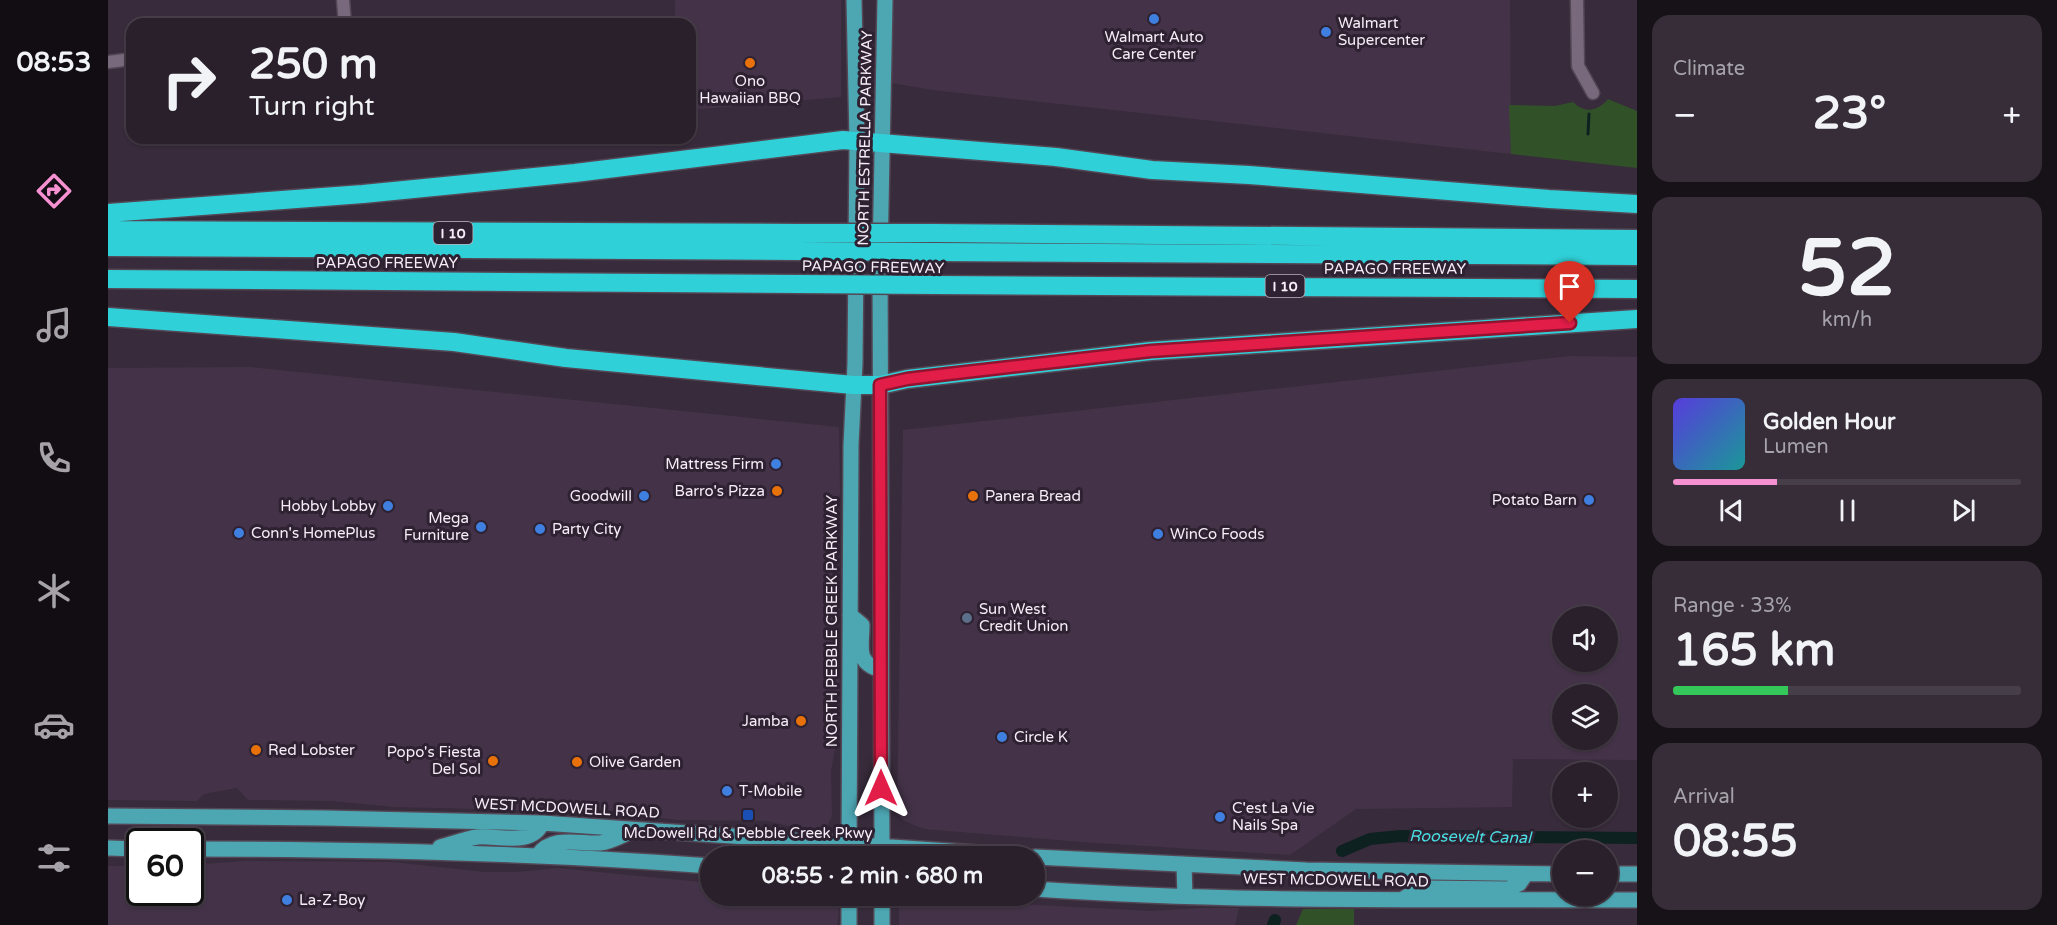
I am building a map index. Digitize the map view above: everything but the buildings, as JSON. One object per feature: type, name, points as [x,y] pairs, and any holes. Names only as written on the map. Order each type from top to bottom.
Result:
[{"type":"highway","points":[[108,213],[427,188],[575,173],[843,140],[1056,157],[1152,170],[1637,204]]},
{"type":"highway","name":"PAPAGO FREEWAY","points":[[108,230],[934,233],[1637,239]]},
{"type":"highway","points":[[108,247],[1637,256]]},
{"type":"highway","name":"PAPAGO FREEWAY","points":[[108,279],[1637,289]]},
{"type":"highway","points":[[108,317],[454,342],[566,358],[853,385],[880,385],[954,373],[1151,351],[1637,319]]},
{"type":"main road","name":"NORTH ESTRELLA PARKWAY","points":[[853,385],[857,141],[854,0]]},
{"type":"main road","name":"NORTH ESTRELLA PARKWAY","points":[[880,385],[881,143],[884,116],[885,0]]},
{"type":"main road","name":"NORTH PEBBLE CREEK PARKWAY","points":[[849,846],[853,385]]},
{"type":"main road","points":[[880,385],[882,846]]},
{"type":"main road","points":[[850,615],[862,625],[864,662],[870,667],[881,670]]},
{"type":"main road","name":"WEST MCDOWELL ROAD","points":[[108,816],[542,823],[638,829],[801,846]]},
{"type":"main road","points":[[426,851],[477,837],[525,837],[539,830],[542,823]]},
{"type":"main road","points":[[538,855],[546,846],[554,843],[603,843],[638,829]]},
{"type":"main road","points":[[108,848],[126,849]]},
{"type":"main road","points":[[204,849],[426,851],[538,855],[700,865]]},
{"type":"main road","name":"WEST MCDOWELL ROAD","points":[[1045,858],[1317,870],[1552,874]]},
{"type":"main road","points":[[1184,865],[1185,896]]},
{"type":"main road","points":[[1403,899],[1420,888],[1508,889],[1519,884],[1526,874]]},
{"type":"main road","points":[[1618,874],[1637,874]]},
{"type":"main road","name":"WEST MCDOWELL ROAD","points":[[1045,889],[1185,896],[1637,900]]},
{"type":"main road","points":[[849,906],[849,925]]},
{"type":"main road","points":[[882,906],[882,925]]},
{"type":"street","points":[[343,0],[344,18]]},
{"type":"street","points":[[1577,0],[1578,66],[1593,93]]},
{"type":"street","points":[[108,62],[126,60]]},
{"type":"shaded area","points":[[675,0],[841,0],[841,97],[696,109],[696,18],[675,18]]},
{"type":"shaded area","points":[[893,0],[1510,0],[1511,154],[932,90],[892,83]]},
{"type":"shaded area","points":[[1570,356],[1637,357],[1637,760],[1513,759],[1512,807],[1356,809],[1290,855],[1081,842],[924,829],[904,821],[897,813],[903,430]]},
{"type":"shaded area","points":[[250,367],[839,427],[840,493],[833,539],[832,598],[839,635],[839,726],[831,771],[832,816],[826,828],[814,832],[767,821],[677,820],[563,807],[519,810],[394,807],[331,801],[248,800],[237,788],[204,794],[197,801],[108,800],[108,368]]},
{"type":"shaded area","points":[[245,861],[392,862],[485,872],[558,868],[700,882],[700,906],[837,906],[839,911],[837,925],[108,925],[108,866],[126,866],[126,906],[204,906],[204,864]]},
{"type":"shaded area","points":[[1045,905],[1151,911],[1239,908],[1235,925],[899,925],[900,906]]},
{"type":"green space","points":[[1608,99],[1637,111],[1637,168],[1511,154],[1509,105],[1555,106],[1573,102],[1582,108],[1591,110]]},
{"type":"green space","points":[[1303,909],[1354,909],[1354,925],[1296,925]]},
{"type":"waterway","points":[[1588,134],[1589,114]]},
{"type":"waterway","name":"Roosevelt Canal","points":[[1342,851],[1370,839],[1400,836],[1637,838]]},
{"type":"waterway","name":"Roosevelt Canal","points":[[1273,925],[1275,920]]},
{"type":"place","name":"Walmart Auto Care Center","points":[[1154,19]]},
{"type":"place","name":"Walmart Supercenter","points":[[1326,32]]},
{"type":"place","name":"Ono Hawaiian BBQ","points":[[750,63]]},
{"type":"place","name":"Mattress Firm","points":[[776,464]]},
{"type":"place","name":"Barro's Pizza","points":[[777,491]]},
{"type":"place","name":"Goodwill","points":[[644,496]]},
{"type":"place","name":"Panera Bread","points":[[973,496]]},
{"type":"place","name":"Potato Barn","points":[[1589,500]]},
{"type":"place","name":"Hobby Lobby","points":[[388,506]]},
{"type":"place","name":"Mega Furniture","points":[[481,527]]},
{"type":"place","name":"Party City","points":[[540,529]]},
{"type":"place","name":"Conn's HomePlus","points":[[239,533]]},
{"type":"place","name":"WinCo Foods","points":[[1158,534]]},
{"type":"place","name":"Sun West Credit Union","points":[[967,618]]},
{"type":"place","name":"Jamba","points":[[801,721]]},
{"type":"place","name":"Circle K","points":[[1002,737]]},
{"type":"place","name":"Red Lobster","points":[[256,750]]},
{"type":"place","name":"Popo's Fiesta Del Sol","points":[[493,761]]},
{"type":"place","name":"Olive Garden","points":[[577,762]]},
{"type":"place","name":"T-Mobile","points":[[727,791]]},
{"type":"place","name":"McDowell Rd & Pebble Creek Pkwy","points":[[748,815]]},
{"type":"place","name":"C'est La Vie Nails Spa","points":[[1220,817]]},
{"type":"place","name":"La-Z-Boy","points":[[287,900]]},
{"type":"route","points":[[881,788],[880,385],[907,379],[1009,366],[1151,351],[1570,323]]}]
